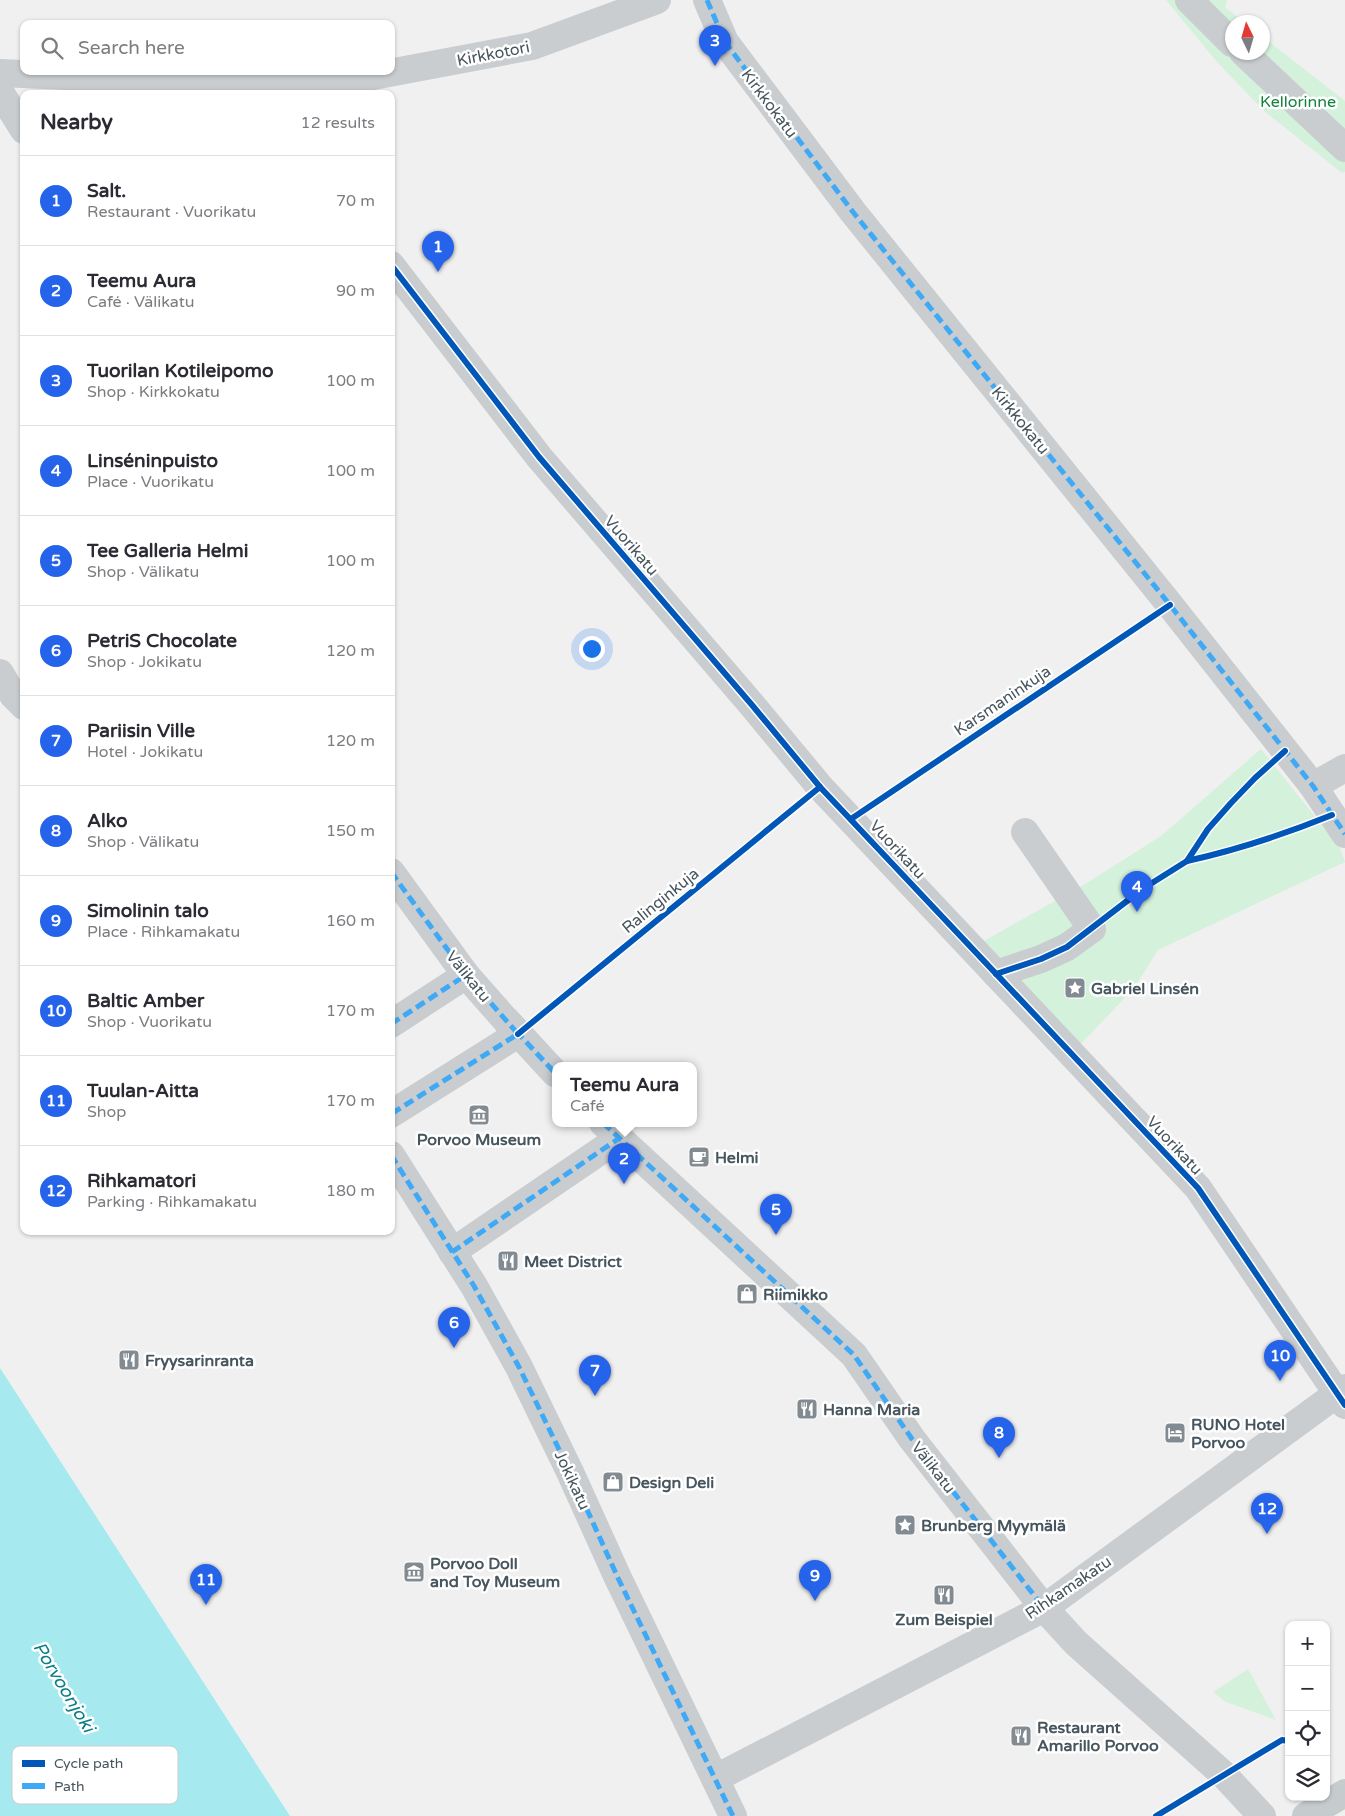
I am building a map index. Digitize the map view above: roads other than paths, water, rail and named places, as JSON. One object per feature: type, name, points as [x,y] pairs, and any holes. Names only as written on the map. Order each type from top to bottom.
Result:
[{"type":"main road","points":[[1306,1816],[1345,1793]]},
{"type":"street","name":"Kirkkotori","points":[[395,72],[532,46],[657,0]]},
{"type":"street","name":"Kirkkokatu","points":[[707,0],[724,42],[853,212],[1170,604],[1313,786],[1345,834]]},
{"type":"street","points":[[1189,0],[1225,36]]},
{"type":"street","points":[[1252,60],[1345,148]]},
{"type":"street","name":"Kirkkotori","points":[[0,73],[20,74]]},
{"type":"street","name":"Kirkkotori","points":[[36,75],[324,88],[378,75]]},
{"type":"street","points":[[0,92],[20,124]]},
{"type":"street","name":"Vuorikatu","points":[[395,270],[539,458],[820,787],[1198,1188],[1343,1395]]},
{"type":"street","points":[[0,674],[20,702]]},
{"type":"street","points":[[1313,786],[1345,768]]},
{"type":"street","points":[[996,974],[1041,959],[1067,947],[1092,929],[1025,832]]},
{"type":"street","name":"Välikatu","points":[[395,878],[466,976],[518,1034]]},
{"type":"street","points":[[395,1021],[466,976]]},
{"type":"street","points":[[395,1111],[518,1034],[552,1070]]},
{"type":"street","points":[[452,1252],[611,1131]]},
{"type":"street","name":"Välikatu","points":[[611,1131],[713,1223],[854,1356],[912,1439],[1044,1608],[1076,1643],[1223,1774],[1262,1816]]},
{"type":"street","name":"Jokikatu","points":[[395,1161],[474,1286],[519,1367],[733,1816]]},
{"type":"street","name":"Rihkamakatu","points":[[716,1778],[1044,1608],[1343,1395]]},
{"type":"water","name":"Porvoonjoki","points":[[0,1368],[290,1816],[0,1816]]},
{"type":"place","name":"Tuorilan Kotileipomo","points":[[715,66]]},
{"type":"place","name":"Salt.","points":[[438,272]]},
{"type":"place","name":"Linséninpuisto","points":[[1137,912]]},
{"type":"place","name":"Gabriel Linsén","points":[[1075,988]]},
{"type":"place","name":"Porvoo Museum","points":[[479,1115]]},
{"type":"place","name":"Helmi","points":[[699,1157]]},
{"type":"place","name":"Teemu Aura","points":[[624,1184]]},
{"type":"place","name":"Tee Galleria Helmi","points":[[776,1235]]},
{"type":"place","name":"Meet District","points":[[508,1261]]},
{"type":"place","name":"Riimikko","points":[[747,1294]]},
{"type":"place","name":"PetriS Chocolate","points":[[454,1348]]},
{"type":"place","name":"Fryysarinranta","points":[[129,1360]]},
{"type":"place","name":"Baltic Amber","points":[[1280,1381]]},
{"type":"place","name":"Pariisin Ville","points":[[595,1396]]},
{"type":"place","name":"Hanna Maria","points":[[807,1409]]},
{"type":"place","name":"RUNO Hotel Porvoo","points":[[1175,1433]]},
{"type":"place","name":"Alko","points":[[999,1458]]},
{"type":"place","name":"Design Deli","points":[[613,1482]]},
{"type":"place","name":"Brunberg Myymälä","points":[[905,1525]]},
{"type":"place","name":"Rihkamatori","points":[[1267,1534]]},
{"type":"place","name":"Porvoo Doll and Toy Museum","points":[[414,1572]]},
{"type":"place","name":"Zum Beispiel","points":[[944,1595]]},
{"type":"place","name":"Simolinin talo","points":[[815,1601]]},
{"type":"place","name":"Tuulan-Aitta","points":[[206,1605]]},
{"type":"place","name":"Restaurant Amarillo Porvoo","points":[[1021,1736]]},
{"type":"park label","name":"Kellorinne","points":[[1298,101]]}]
